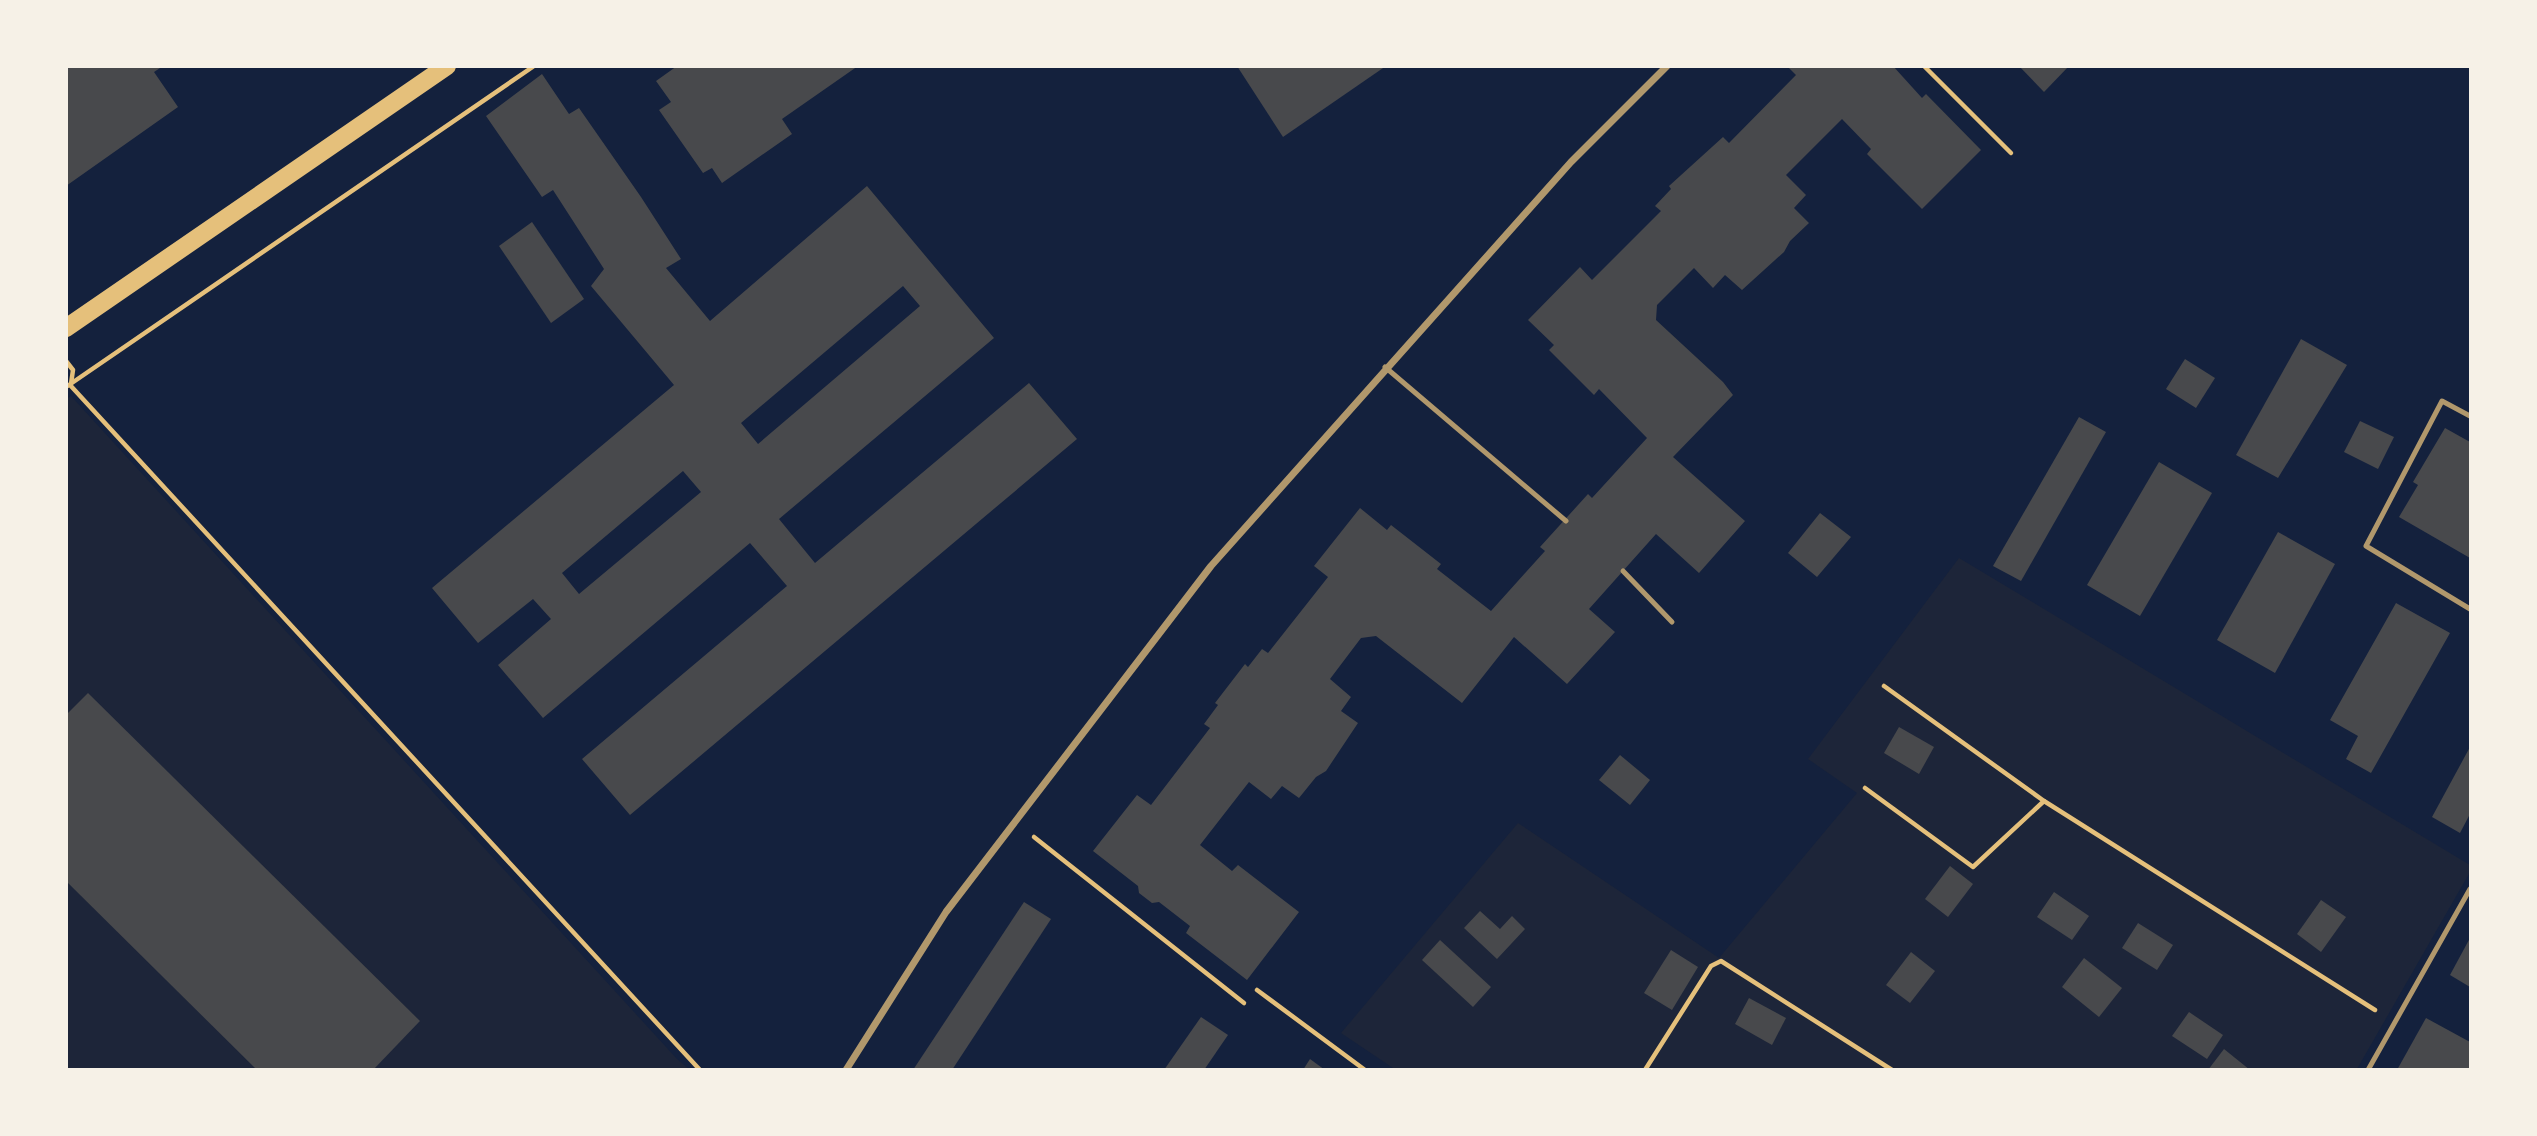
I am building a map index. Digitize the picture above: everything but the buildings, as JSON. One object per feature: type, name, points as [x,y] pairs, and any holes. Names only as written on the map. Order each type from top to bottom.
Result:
[{"type":"main road","points":[[66,328],[447,66]]},
{"type":"street","points":[[846,1069],[946,912],[1211,566],[1385,367],[1571,162],[1667,66]]},
{"type":"lane","points":[[1385,367],[1566,522]]},
{"type":"lane","points":[[2470,416],[2442,401],[2366,546],[2470,609]]},
{"type":"lane","points":[[1623,571],[1672,622]]},
{"type":"lane","points":[[2368,1069],[2470,889]]},
{"type":"path","points":[[68,386],[534,66]]},
{"type":"path","points":[[1924,66],[2011,153]]},
{"type":"path","points":[[66,361],[73,370],[68,386]]},
{"type":"path","points":[[68,386],[700,1069]]},
{"type":"path","points":[[1884,686],[2044,801],[2357,999]]},
{"type":"path","points":[[1866,788],[1973,867],[2044,801]]},
{"type":"path","points":[[1014,821],[1244,1003]]},
{"type":"path","points":[[1645,1069],[1711,966],[1721,961],[1892,1069]]},
{"type":"path","points":[[1257,990],[1365,1069]]},
{"type":"shaded area","points":[[71,396],[689,1069],[373,1069],[420,1021],[67,715],[66,399]]},
{"type":"shaded area","points":[[1959,558],[2470,865],[2470,872],[2357,1069],[1396,1070],[1341,1033],[1518,823],[1719,958],[1857,793],[1808,759]]},
{"type":"shaded area","points":[[67,881],[257,1069],[67,1069]]}]
